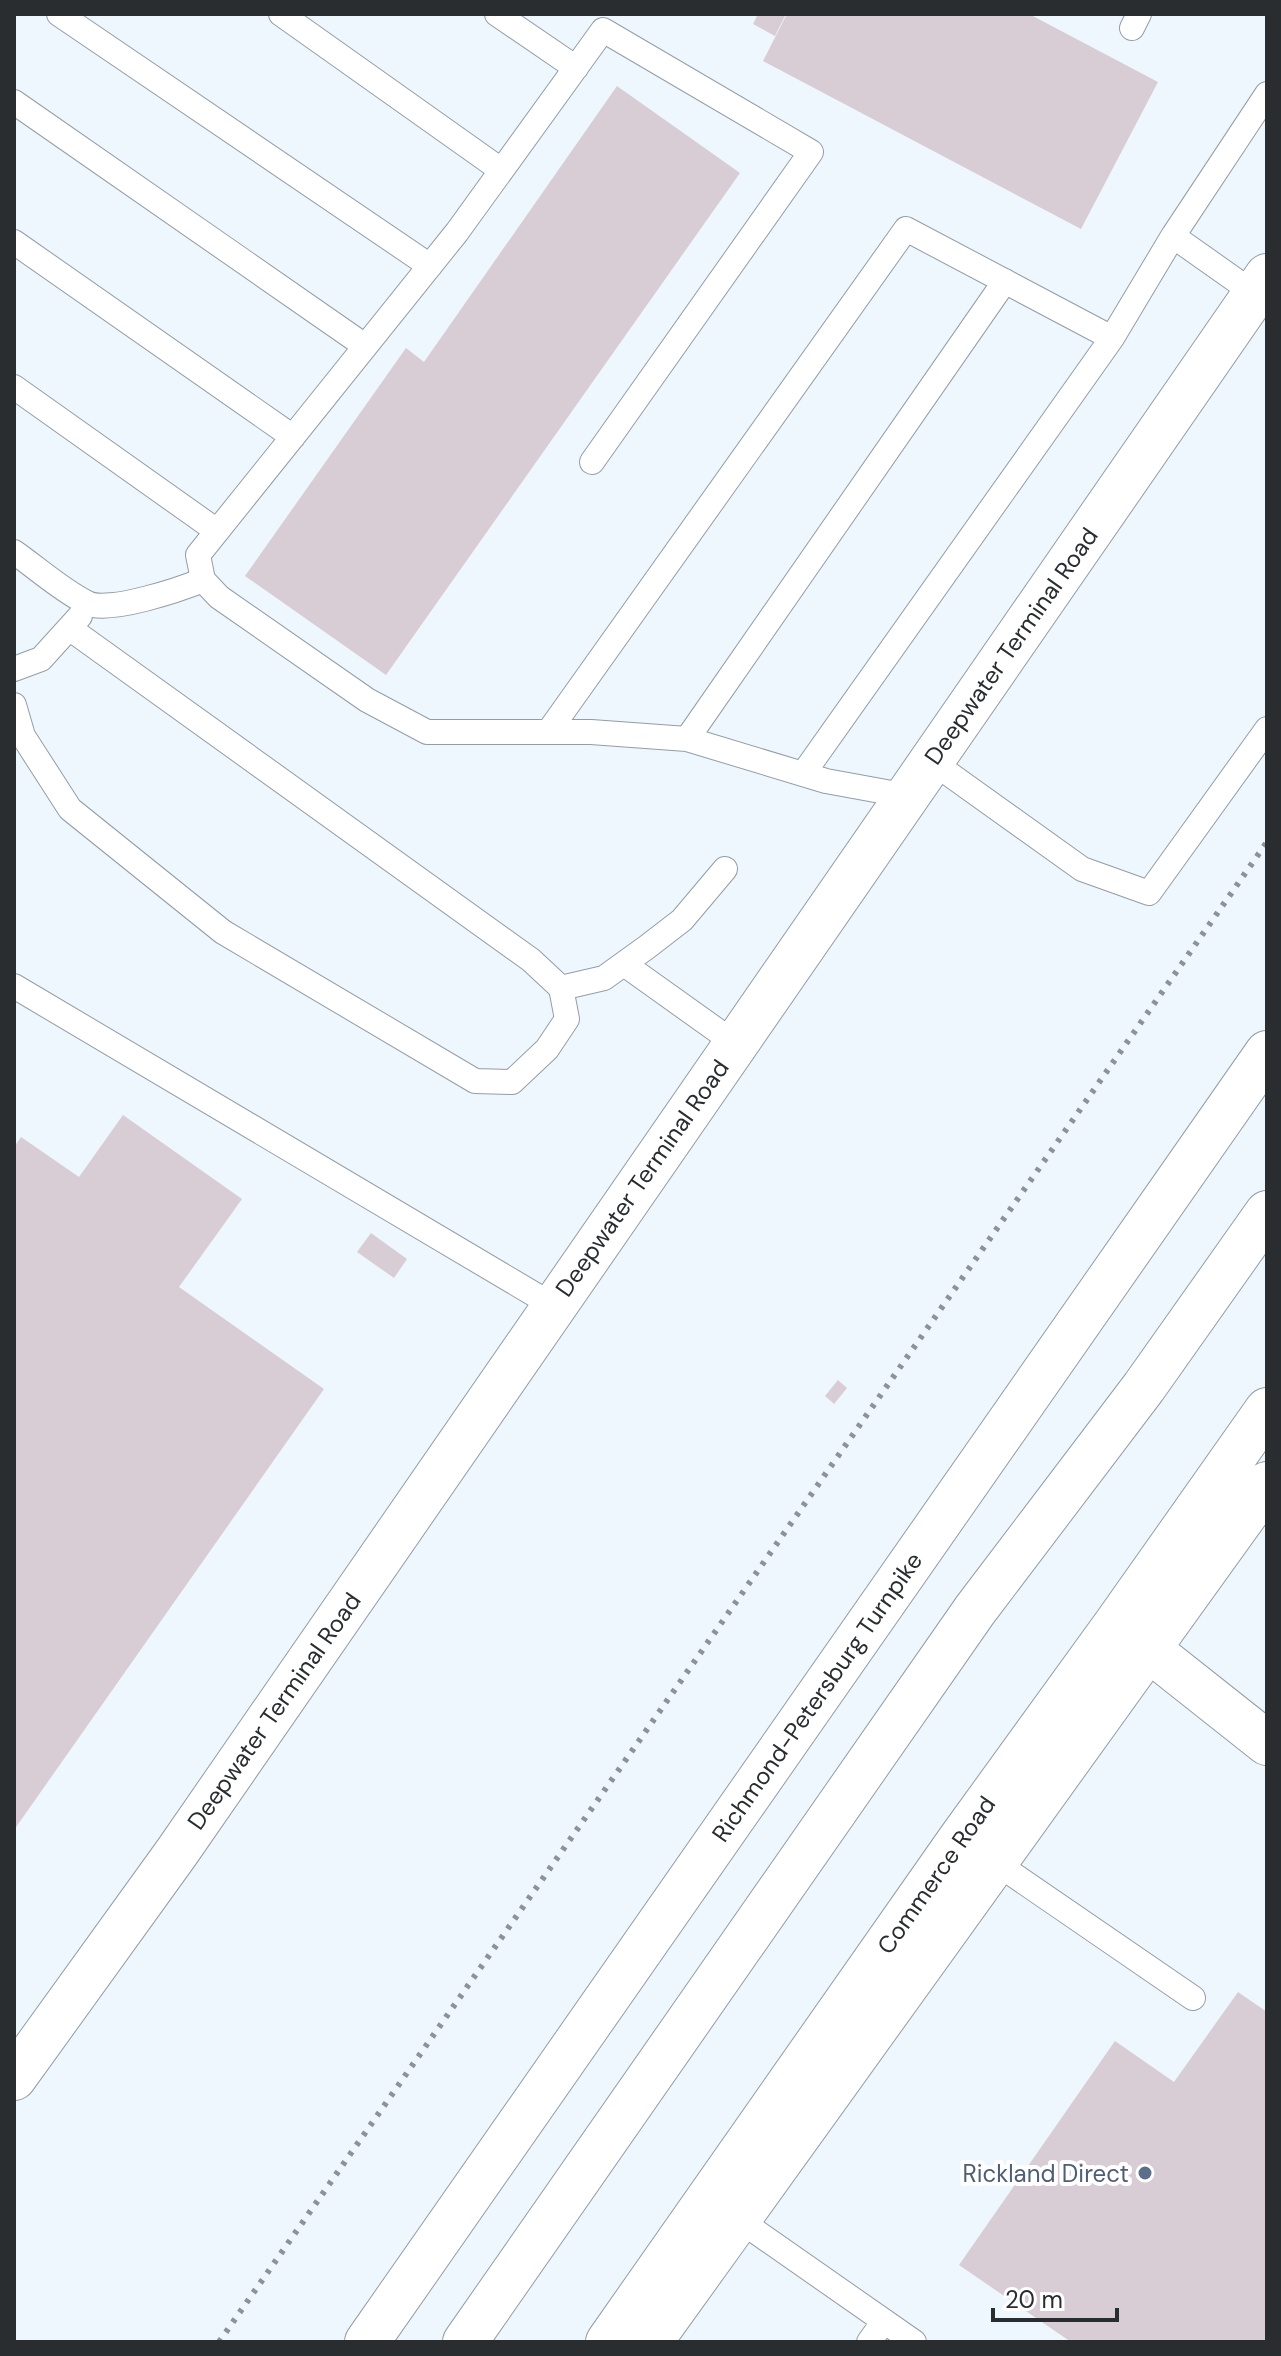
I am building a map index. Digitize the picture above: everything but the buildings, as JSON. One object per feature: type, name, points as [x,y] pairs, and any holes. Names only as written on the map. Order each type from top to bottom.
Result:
[{"type":"main road","name":"Deepwater Terminal Road","points":[[14,2078],[177,1852],[1261,285]]},
{"type":"main road","name":"Richmond-Petersburg Turnpike","points":[[367,2342],[1267,1053]]},
{"type":"main road","points":[[465,2342],[975,1610],[1144,1387],[1267,1213]]},
{"type":"main road","name":"Commerce Road","points":[[608,2342],[724,2209],[996,1863],[1267,1410]]},
{"type":"main road","name":"Commerce Road","points":[[650,2342],[724,2209],[961,1838],[1267,1484]]},
{"type":"main road","points":[[1133,1637],[1267,1743]]},
{"type":"lane","points":[[59,14],[430,266]]},
{"type":"lane","points":[[281,14],[501,170]]},
{"type":"lane","points":[[497,14],[576,68]]},
{"type":"lane","points":[[592,462],[811,152],[609,22],[430,266],[198,555],[203,580],[219,597],[367,700],[427,732],[549,731],[687,739],[826,781],[919,778],[1082,869],[1149,893],[1267,729]]},
{"type":"lane","points":[[803,774],[1112,338],[1173,236],[1267,94]]},
{"type":"lane","points":[[14,102],[365,346]]},
{"type":"lane","points":[[549,731],[906,229],[1112,338]]},
{"type":"lane","points":[[1173,236],[1261,285]]},
{"type":"lane","points":[[14,242],[293,437]]},
{"type":"lane","points":[[687,739],[1005,281]]},
{"type":"lane","points":[[14,387],[217,531]]},
{"type":"lane","points":[[14,552],[90,605],[130,602],[173,592],[203,580]]},
{"type":"lane","points":[[14,669],[41,659],[90,605]]},
{"type":"lane","points":[[14,705],[23,736],[70,809],[223,932],[475,1081],[512,1082],[547,1049],[567,1019],[561,988],[531,960],[69,628]]},
{"type":"lane","points":[[561,988],[604,978],[624,964],[682,920],[725,869]]},
{"type":"lane","points":[[624,964],[736,1044]]},
{"type":"lane","points":[[14,986],[554,1306]]},
{"type":"lane","points":[[961,1838],[1193,1998]]},
{"type":"lane","points":[[724,2209],[914,2342]]},
{"type":"lane","points":[[869,2342],[884,2321]]},
{"type":"railway","points":[[219,2342],[1267,842]]},
{"type":"place","name":"Rickland Direct","points":[[1145,2173]]}]
